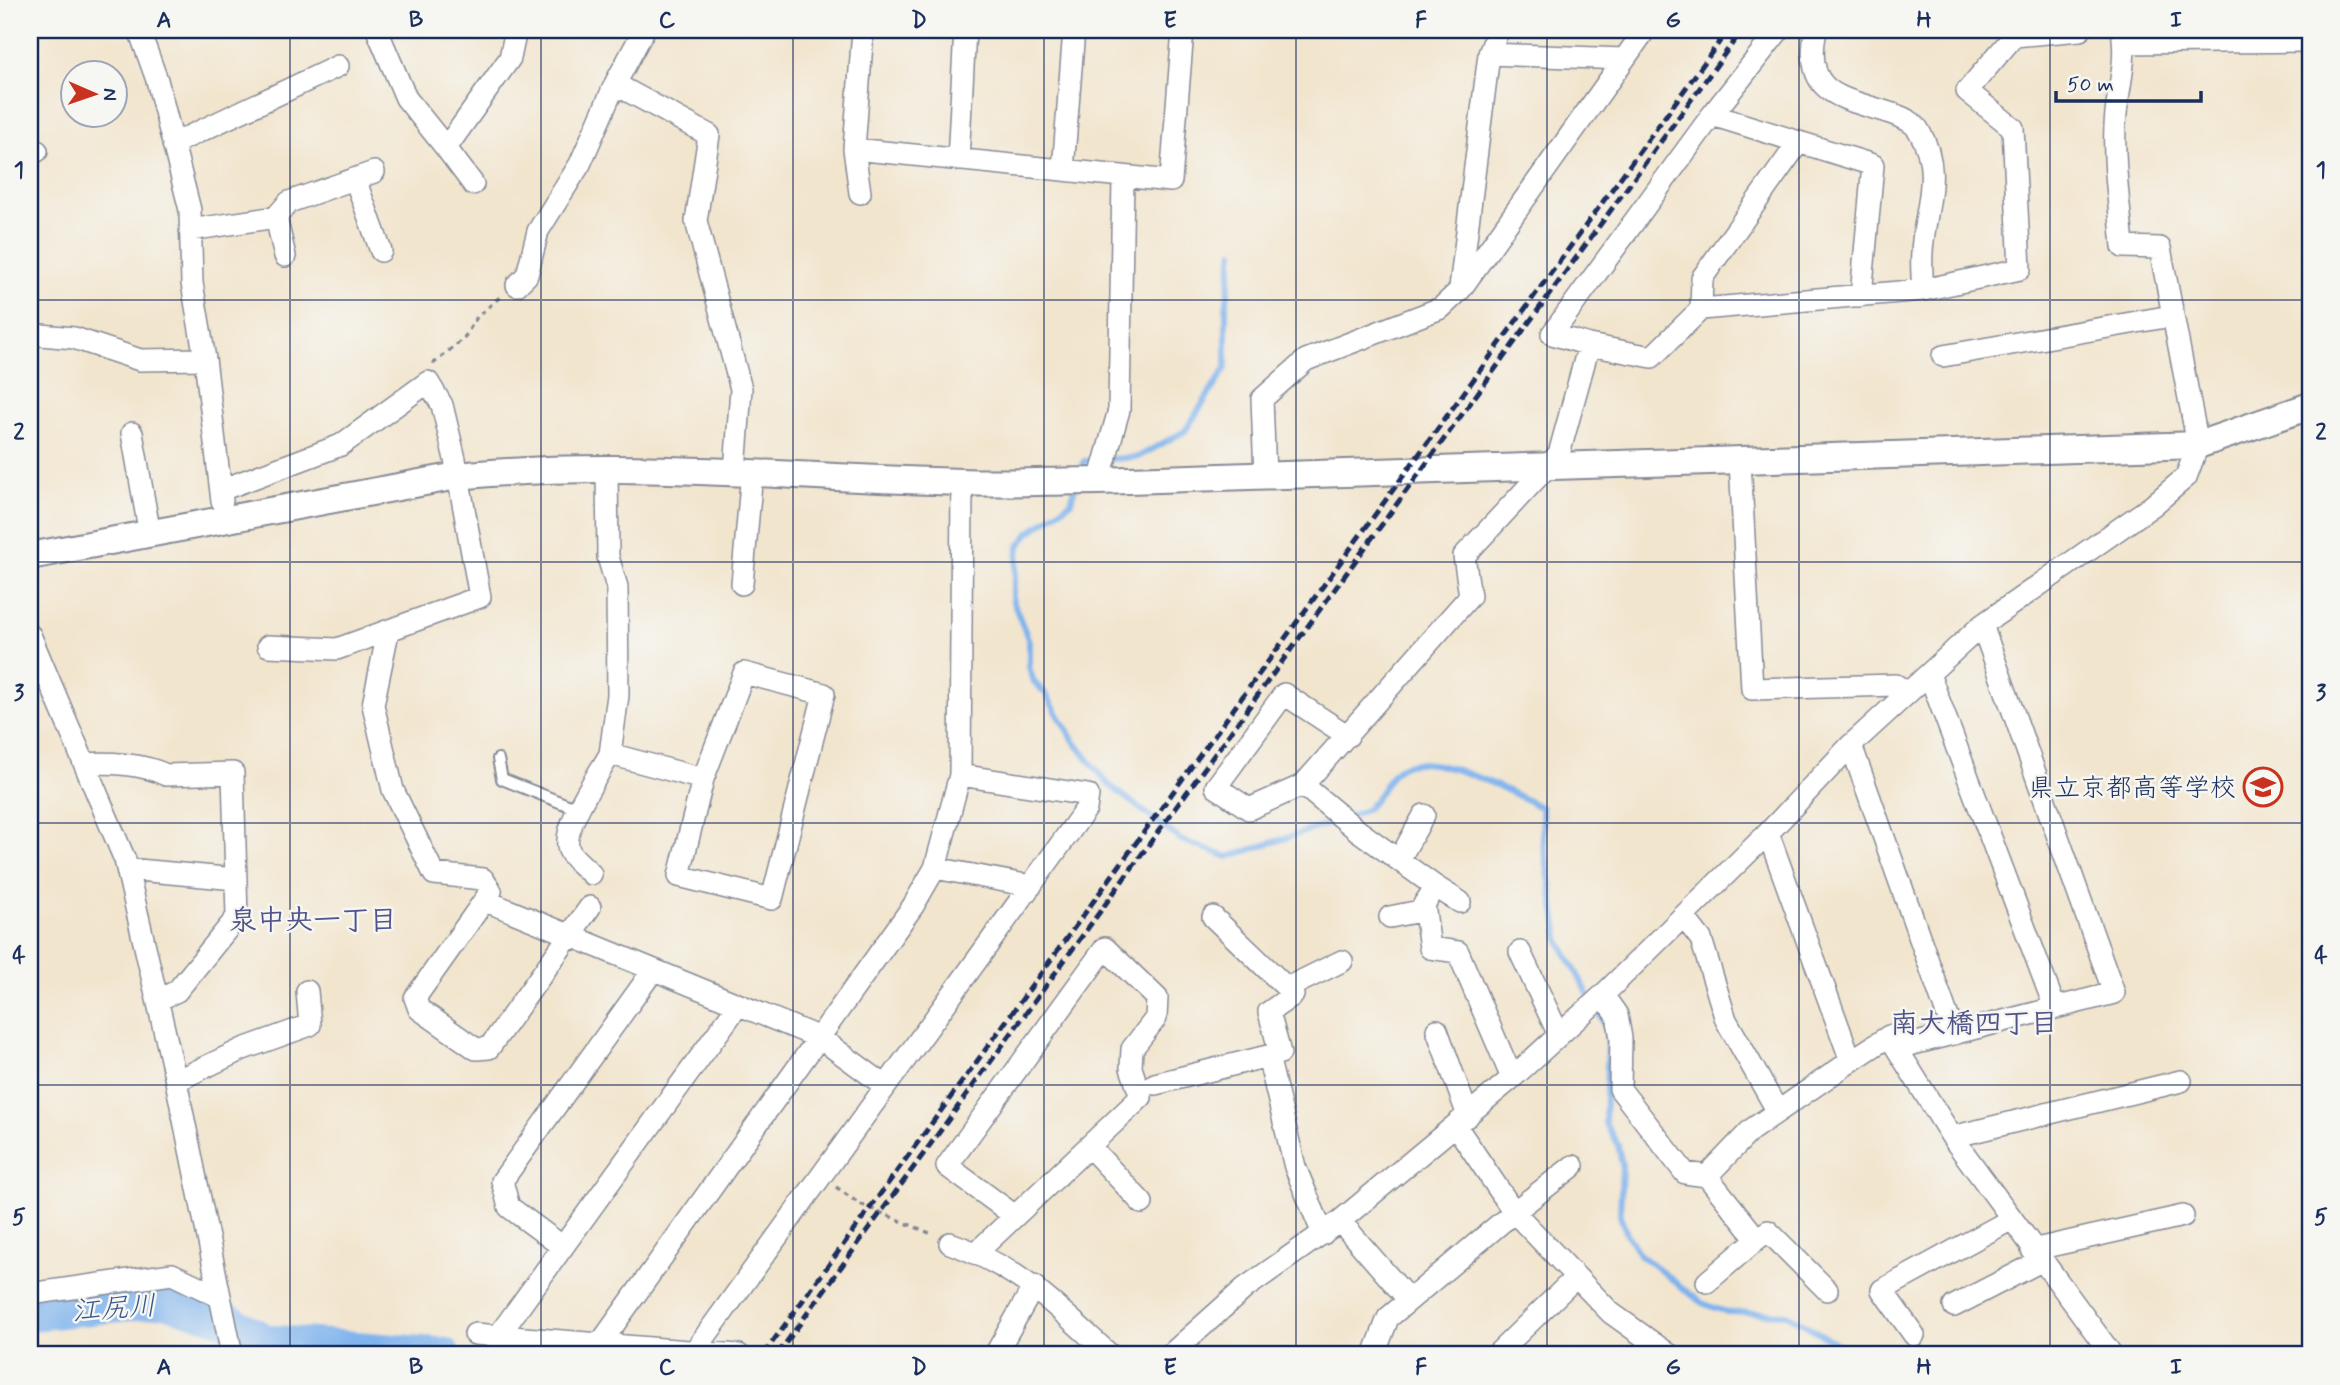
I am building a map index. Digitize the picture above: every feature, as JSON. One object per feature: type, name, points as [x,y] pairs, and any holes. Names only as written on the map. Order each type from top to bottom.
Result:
[{"type":"street","points":[[139,30],[157,80],[190,210],[192,283],[205,359],[224,521]]},
{"type":"street","points":[[377,30],[406,98],[473,184]]},
{"type":"street","points":[[446,148],[510,58],[516,30]]},
{"type":"street","points":[[517,285],[527,275],[538,231],[580,164],[615,84],[643,30]]},
{"type":"street","points":[[860,193],[854,149],[863,30]]},
{"type":"street","points":[[958,160],[965,30]]},
{"type":"street","points":[[1063,170],[1074,30]]},
{"type":"street","points":[[854,149],[1171,181],[1183,30]]},
{"type":"street","points":[[1460,290],[1489,54],[1498,30]]},
{"type":"street","points":[[1265,475],[1262,399],[1306,360],[1441,308],[1460,290],[1645,30]]},
{"type":"street","points":[[1779,30],[1712,115],[1552,334],[1588,345],[1652,357],[1701,309],[1923,290],[2020,269],[2012,128],[1967,92],[2014,36],[2080,30]]},
{"type":"street","points":[[1816,30],[1812,69],[1820,82],[1835,95],[1909,120],[1919,130],[1926,147],[1933,179],[1922,251],[1923,290]]},
{"type":"street","points":[[1170,1355],[1245,1288],[1340,1221],[1512,1078],[1603,995],[1768,833],[1851,746],[1982,625],[2152,506],[2186,477],[2198,445],[2160,248],[2123,247],[2115,131],[2116,102],[2124,77],[2123,36],[2310,41]]},
{"type":"street","points":[[1489,54],[1624,59]]},
{"type":"street","points":[[173,144],[338,66]]},
{"type":"street","points":[[615,84],[709,135],[696,221],[741,389],[742,584]]},
{"type":"street","points":[[1712,115],[1873,165],[1861,296]]},
{"type":"street","points":[[1701,309],[1702,278],[1798,142]]},
{"type":"street","points":[[190,230],[276,217],[289,202],[365,175],[382,251]]},
{"type":"street","points":[[1099,481],[1119,410],[1123,178]]},
{"type":"street","points":[[276,217],[285,256]]},
{"type":"street","points":[[1943,356],[2171,316]]},
{"type":"street","points":[[30,334],[74,338],[140,360],[205,359]]},
{"type":"street","points":[[1348,736],[1284,694],[1216,787],[1249,809],[1303,785],[1348,736],[1470,596],[1464,556],[1559,454],[1588,345]]},
{"type":"street","points":[[221,490],[341,445],[428,382],[442,405],[480,597],[337,649],[268,646]]},
{"type":"street","points":[[30,556],[457,476],[524,469],[743,471],[962,482],[1099,481],[2198,445],[2310,406]]},
{"type":"street","points":[[132,433],[150,535]]},
{"type":"street","points":[[1740,461],[1752,689],[1896,685],[1907,693]]},
{"type":"street","points":[[591,874],[569,850],[567,836],[610,754],[618,695],[617,587],[608,557],[607,468]]},
{"type":"street","points":[[600,1344],[913,906],[935,868],[960,775],[962,482]]},
{"type":"street","points":[[1897,1048],[2114,993],[1982,625]]},
{"type":"street","points":[[388,632],[373,705],[393,790],[434,874],[483,878],[491,891],[415,998],[419,1009],[476,1049],[489,1048],[590,907]]},
{"type":"street","points":[[30,635],[86,764],[127,869],[176,1081],[232,1355]]},
{"type":"street","points":[[744,673],[824,694],[772,899],[679,876],[703,779],[744,673]]},
{"type":"street","points":[[1929,674],[2055,1008]]},
{"type":"street","points":[[1851,746],[1954,1034]]},
{"type":"street","points":[[610,754],[703,779]]},
{"type":"street","points":[[86,764],[99,763],[157,771],[166,775],[233,773],[237,917],[177,991],[158,1000]]},
{"type":"street","points":[[694,1352],[884,1085],[1086,809],[1088,795],[960,775]]},
{"type":"street","points":[[1303,785],[1399,860],[1460,902]]},
{"type":"street","points":[[1399,860],[1423,815]]},
{"type":"street","points":[[1768,833],[1851,1061]]},
{"type":"street","points":[[935,868],[1031,886]]},
{"type":"street","points":[[127,869],[236,879]]},
{"type":"street","points":[[1436,887],[1424,904],[1430,948],[1458,951],[1512,1078]]},
{"type":"street","points":[[486,901],[652,972],[820,1038],[884,1085]]},
{"type":"street","points":[[1390,917],[1425,910]]},
{"type":"street","points":[[1683,916],[1701,939],[1726,1020],[1777,1111]]},
{"type":"street","points":[[1155,1084],[1280,1053],[1269,1012],[1293,995],[1213,918]]},
{"type":"street","points":[[977,1252],[1141,1097],[1130,1068],[1132,1049],[1156,1018],[1157,998],[1105,948],[947,1166],[1015,1216]]},
{"type":"street","points":[[1520,952],[1559,1035]]},
{"type":"street","points":[[1287,988],[1342,961]]},
{"type":"street","points":[[563,1247],[509,1207],[502,1181],[652,972]]},
{"type":"street","points":[[176,1081],[243,1049],[310,1025],[307,991]]},
{"type":"street","points":[[1603,995],[1616,1015],[1620,1038],[1620,1089],[1685,1173],[1707,1176],[1757,1239]]},
{"type":"street","points":[[499,1335],[737,1006]]},
{"type":"street","points":[[1437,1030],[1462,1121],[1514,1212],[1643,1348],[1670,1355]]},
{"type":"street","points":[[1707,1176],[1751,1130],[1889,1035],[1952,1137],[2010,1220],[2112,1355]]},
{"type":"street","points":[[1268,1056],[1295,1167],[1323,1234]]},
{"type":"street","points":[[1952,1137],[2181,1081]]},
{"type":"street","points":[[1089,1146],[1142,1203]]},
{"type":"street","points":[[1374,1355],[1388,1318],[1408,1299],[1573,1166]]},
{"type":"street","points":[[1954,1306],[2037,1256],[2183,1216]]},
{"type":"street","points":[[1914,1335],[1882,1290],[2010,1220]]},
{"type":"street","points":[[1340,1221],[1408,1299]]},
{"type":"street","points":[[1707,1282],[1768,1231],[1827,1290]]},
{"type":"street","points":[[950,1242],[977,1252],[1034,1286],[1110,1355]]},
{"type":"street","points":[[30,1293],[172,1274],[218,1296]]},
{"type":"street","points":[[1496,1355],[1576,1277]]},
{"type":"street","points":[[995,1355],[1034,1286]]},
{"type":"street","points":[[475,1334],[739,1355]]},
{"type":"lane","points":[[498,759],[502,779],[580,810]]},
{"type":"path","points":[[428,382],[430,366],[464,338],[486,307],[517,285]]},
{"type":"path","points":[[820,1176],[858,1203],[950,1242]]},
{"type":"waterway","points":[[1080,475],[1084,461],[1138,457],[1185,431],[1226,368],[1226,309],[1233,252]]},
{"type":"waterway","points":[[1075,488],[1071,502],[1029,533],[1019,546],[1012,599],[1029,641],[1029,667],[1034,682],[1046,694],[1073,740],[1108,784],[1181,840],[1228,857],[1338,821]]},
{"type":"waterway","points":[[1348,817],[1368,808],[1393,773],[1411,764],[1428,764],[1470,775],[1542,808],[1543,840],[1560,942],[1603,1021],[1608,1041],[1605,1123],[1618,1145],[1622,1165],[1620,1216],[1627,1234],[1639,1254],[1702,1303],[1726,1312],[1787,1314],[1856,1355]]},
{"type":"waterway","name":"江尻川","points":[[30,1310],[36,1313],[164,1300],[225,1319],[267,1342],[443,1355]]},
{"type":"railway","points":[[763,1355],[1728,30]]},
{"type":"railway","points":[[777,1355],[1742,30]]},
{"type":"place","name":"県立京都高等学校","points":[[2263,787]]},
{"type":"district","name":"泉中央一丁目","points":[[313,919]]},
{"type":"district","name":"南大橋四丁目","points":[[1974,1022]]}]
